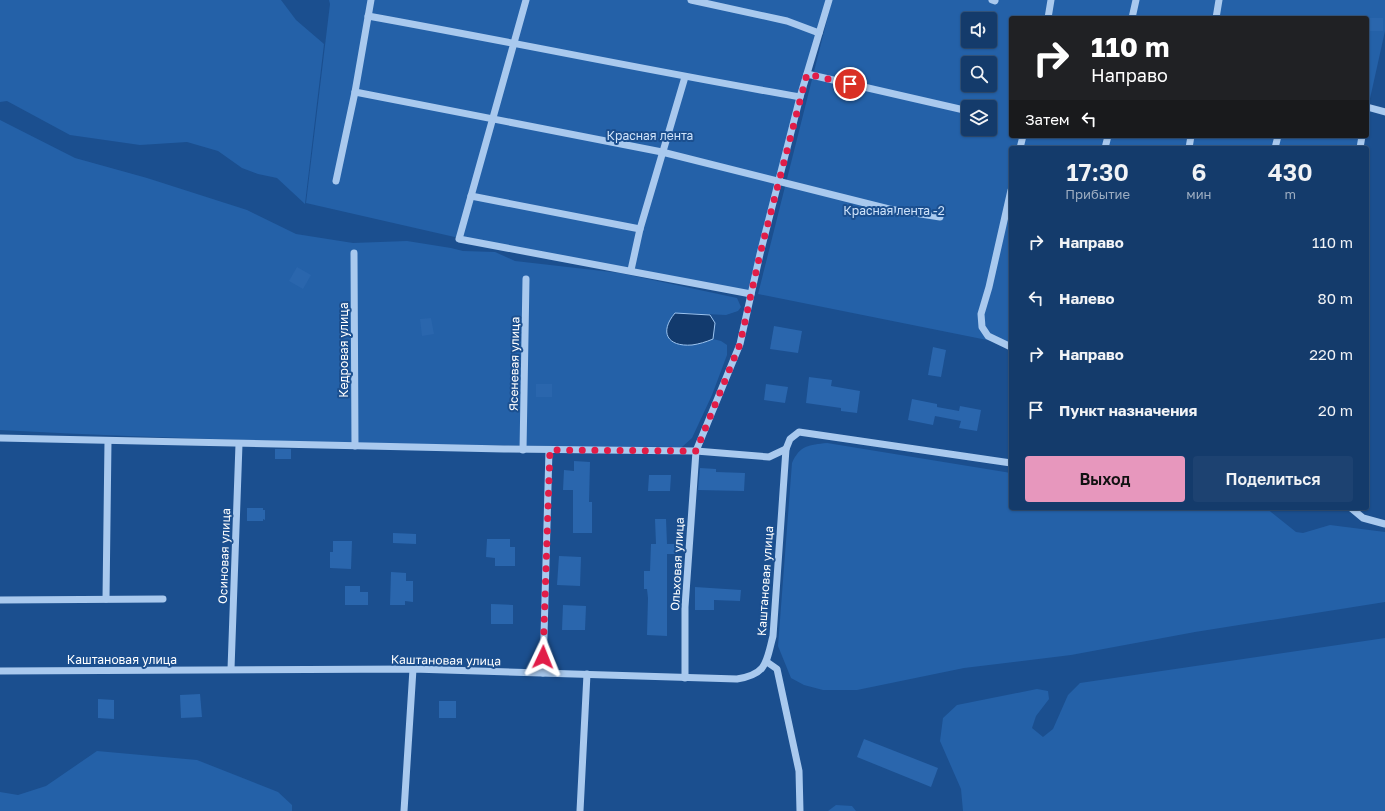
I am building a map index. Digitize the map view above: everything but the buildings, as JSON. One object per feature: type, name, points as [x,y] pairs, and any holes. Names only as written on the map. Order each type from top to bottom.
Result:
[{"type":"street","points":[[336,181],[355,92],[370,0]]},
{"type":"street","points":[[526,0],[459,239],[631,270],[751,294]]},
{"type":"street","points":[[691,0],[787,21],[819,33]]},
{"type":"street","name":"Ольховая улица","points":[[685,678],[685,607],[696,451],[740,344],[800,97],[829,0]]},
{"type":"street","points":[[1048,16],[1051,0]]},
{"type":"street","points":[[1132,16],[1136,0]]},
{"type":"street","points":[[1216,16],[1219,0]]},
{"type":"street","points":[[368,16],[513,42],[684,77],[800,97]]},
{"type":"street","points":[[807,74],[961,109]]},
{"type":"street","points":[[631,270],[640,229],[684,77]]},
{"type":"street","points":[[355,92],[492,120],[662,152],[889,209],[940,217]]},
{"type":"street","points":[[1369,109],[1385,112]]},
{"type":"street","points":[[471,196],[640,229]]},
{"type":"street","points":[[1009,199],[989,287],[981,314],[982,327],[988,336],[1009,346]]},
{"type":"street","name":"Кедровая улица","points":[[354,253],[354,446]]},
{"type":"street","name":"Ясеневая улица","points":[[523,450],[526,279]]},
{"type":"street","points":[[0,438],[523,450],[696,451],[769,457],[786,449],[790,439],[799,432],[1009,463]]},
{"type":"street","points":[[106,599],[108,441]]},
{"type":"street","name":"Осиновая улица","points":[[231,670],[239,444]]},
{"type":"street","name":"Каштановая улица","points":[[0,671],[412,670],[587,674],[737,680],[751,677],[761,670],[767,662],[773,636],[786,449]]},
{"type":"street","points":[[543,673],[550,450]]},
{"type":"street","points":[[1353,510],[1363,518],[1385,524]]},
{"type":"street","points":[[0,600],[163,599]]},
{"type":"street","points":[[767,662],[777,668],[798,771],[800,811]]},
{"type":"street","points":[[404,811],[412,670]]},
{"type":"street","points":[[580,811],[587,674]]},
{"type":"green space","points":[[0,0],[281,0],[296,20],[324,44],[305,204],[277,178],[258,174],[242,168],[218,151],[187,142],[140,145],[70,135],[7,101],[0,102]]},
{"type":"green space","name":"Красная лента","points":[[329,0],[826,0],[751,293],[459,238],[306,203],[330,4]]},
{"type":"green space","name":"Красная лента -2","points":[[832,0],[1385,0],[1385,31],[1369,103],[1369,16],[1009,16],[1009,138],[1362,138],[1360,146],[1009,146],[1009,346],[997,342],[758,294]]},
{"type":"green space","points":[[0,120],[75,158],[147,178],[247,210],[296,234],[353,243],[407,241],[463,251],[495,252],[515,261],[620,273],[737,298],[741,307],[738,311],[726,315],[684,313],[678,344],[690,345],[713,339],[721,341],[727,345],[727,355],[712,395],[692,438],[682,447],[341,443],[170,438],[0,430]]},
{"type":"green space","points":[[827,443],[1009,473],[1009,510],[1268,510],[1296,532],[1303,533],[1330,525],[1385,532],[1385,602],[1195,632],[1071,655],[964,668],[857,690],[823,690],[804,685],[791,678],[778,646],[792,463],[802,449],[815,444]]},
{"type":"green space","points":[[1385,638],[1385,811],[963,811],[961,789],[940,741],[943,718],[957,705],[1037,689],[1048,691],[1049,699],[1036,716],[1032,728],[1043,737],[1053,729],[1068,695],[1080,683]]},
{"type":"green space","points":[[97,751],[197,760],[278,792],[292,805],[292,811],[0,811],[0,792],[18,795],[46,786]]},
{"type":"green space","points":[[836,805],[852,806],[856,811],[828,811]]},
{"type":"shaded area","points":[[675,313],[710,315],[715,323],[713,339],[692,345],[677,344],[671,341],[668,337],[667,326]]},
{"type":"route","points":[[543,657],[550,450],[696,451],[740,344],[760,254],[807,74],[850,84]]}]
